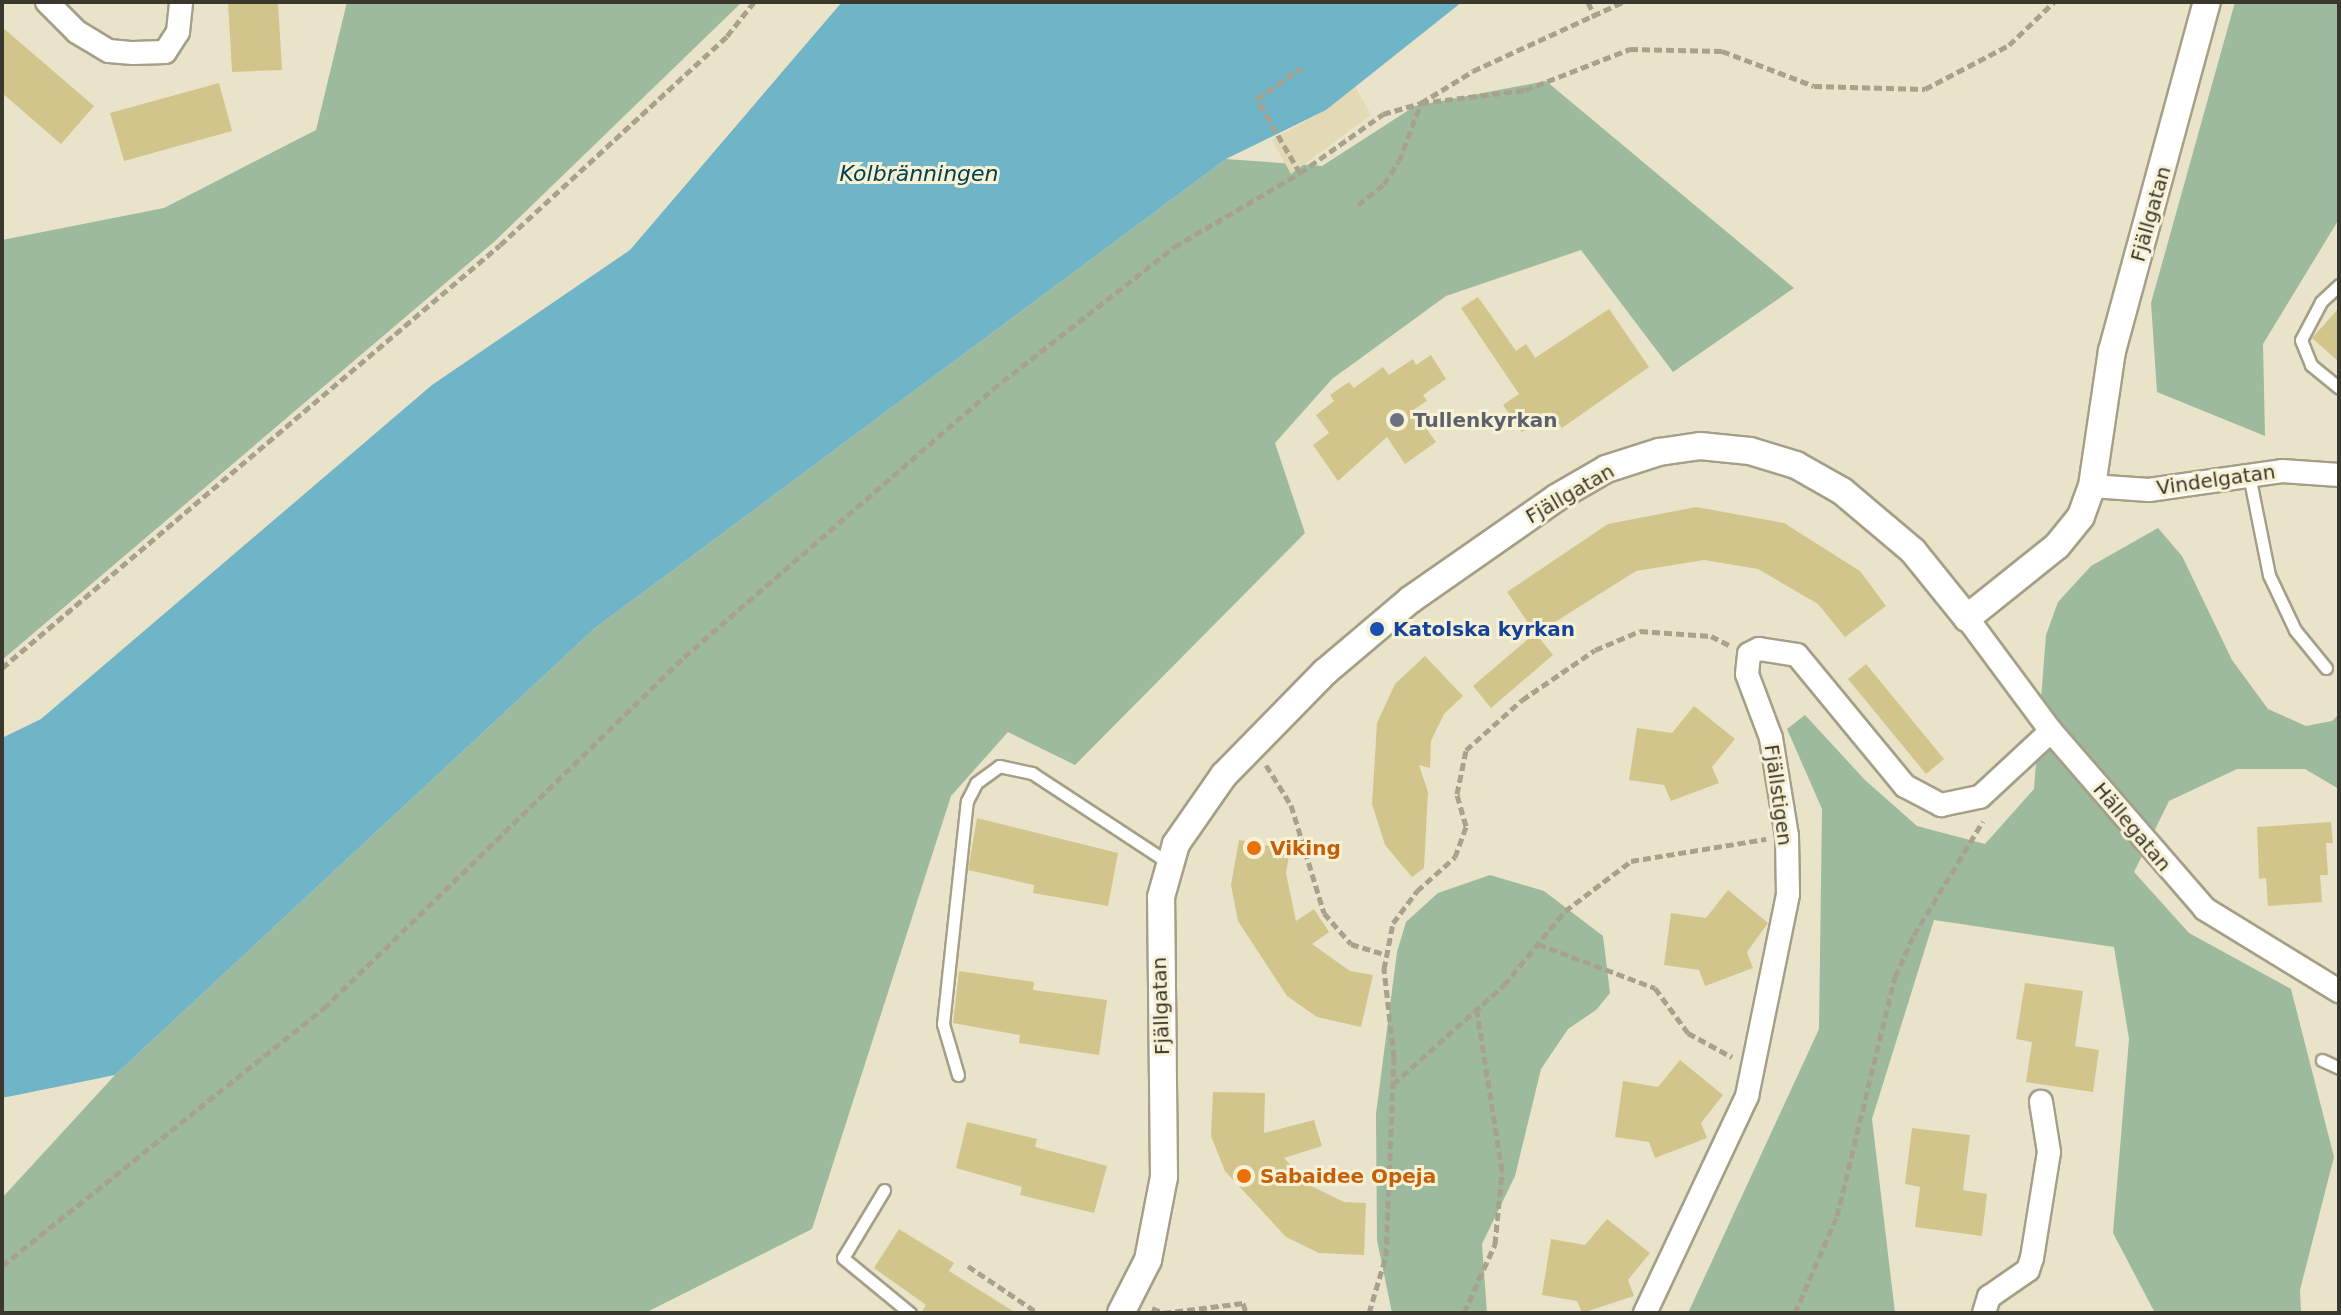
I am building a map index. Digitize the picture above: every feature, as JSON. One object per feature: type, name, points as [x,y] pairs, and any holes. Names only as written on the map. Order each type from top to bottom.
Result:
[{"type":"street","points":[[47,2],[77,32],[109,51],[133,53],[165,52],[178,32],[181,2]]},
{"type":"street","name":"Fjällgatan","points":[[1126,1306],[1148,1260],[1164,1177],[1159,931],[1170,864],[1191,822],[1252,744],[1410,600],[1556,498],[1606,469],[1659,452],[1700,446],[1750,451],[1796,465],[1842,491],[1913,551],[1967,618],[2057,546],[2081,516],[2092,486],[2112,351],[2207,2]]},
{"type":"street","name":"Vindelgatan","points":[[2092,486],[2149,490],[2249,474],[2339,475]]},
{"type":"street","name":"Hällegatan","points":[[1967,618],[2051,731],[2205,909],[2339,991]]},
{"type":"street","points":[[1749,654],[1759,649],[1797,655],[1905,786],[1926,800],[1957,805],[1980,797],[2051,731]]},
{"type":"street","name":"Fjällstigen","points":[[1645,1313],[1691,1223],[1747,1096],[1788,894],[1787,836],[1771,738],[1747,674],[1749,654]]},
{"type":"street","points":[[1984,1313],[1989,1297],[2028,1270],[2032,1258],[2049,1152],[2041,1102]]},
{"type":"lane","points":[[2339,285],[2321,302],[2301,340],[2311,365],[2339,388]]},
{"type":"lane","points":[[2249,474],[2269,575],[2295,630],[2326,668]]},
{"type":"lane","points":[[958,1075],[943,1024],[967,801],[976,783],[999,766],[1032,773],[1170,864]]},
{"type":"lane","points":[[2322,1060],[2339,1068]]},
{"type":"lane","points":[[884,1190],[843,1258],[910,1313]]},
{"type":"path","points":[[2,668],[500,245],[727,36],[754,2]]},
{"type":"path","points":[[1588,2],[1595,17]]},
{"type":"path","points":[[1358,205],[1384,184],[1399,161],[1421,103],[1473,71],[1623,2]]},
{"type":"path","points":[[2,1266],[324,1008],[684,657],[993,389],[1174,247],[1300,173],[1383,114],[1421,103],[1525,90],[1630,49],[1722,51],[1814,86],[1925,89],[2009,45],[2054,2]]},
{"type":"path","points":[[1300,173],[1257,99],[1301,68]]},
{"type":"path","points":[[1369,1313],[1386,1256],[1393,1084],[1387,955],[1393,923],[1417,891],[1455,857],[1466,826],[1457,794],[1466,750],[1522,700],[1595,650],[1640,631],[1711,636],[1749,654]]},
{"type":"path","points":[[1252,744],[1291,805],[1324,913],[1351,944],[1387,955]]},
{"type":"path","points":[[1795,1313],[1837,1216],[1895,977],[1914,935],[1990,810],[1980,797]]},
{"type":"path","points":[[1393,1084],[1477,1012],[1565,911],[1631,861],[1787,836]]},
{"type":"path","points":[[1538,944],[1655,988],[1688,1033],[1753,1069]]},
{"type":"path","points":[[1464,1313],[1495,1244],[1502,1171],[1477,1012]]},
{"type":"path","points":[[968,1266],[1038,1313]]},
{"type":"path","points":[[1126,1306],[1163,1313],[1243,1303],[1246,1313]]},
{"type":"green space","points":[[347,2],[742,2],[495,241],[2,660],[2,240],[164,208],[316,130]]},
{"type":"green space","points":[[2235,2],[2339,2],[2339,219],[2263,344],[2265,436],[2157,392],[2151,303]]},
{"type":"green space","points":[[1546,81],[1794,288],[1673,372],[1581,250],[1446,296],[1332,379],[1275,443],[1305,533],[1075,765],[1008,732],[951,796],[812,1229],[645,1313],[2,1313],[2,1198],[115,1075],[595,628],[1226,159],[1322,166],[1415,106]]},
{"type":"green space","points":[[2158,528],[2182,556],[2232,660],[2268,709],[2306,726],[2332,721],[2339,714],[2339,789],[2305,769],[2237,769],[2169,801],[2134,872],[2189,933],[2291,989],[2334,1157],[2300,1290],[2301,1313],[2155,1313],[2113,1233],[2129,1039],[2114,947],[1934,920],[1872,1119],[1895,1313],[1688,1313],[1819,1029],[1822,809],[1787,729],[1805,715],[1865,780],[1917,826],[1985,844],[2034,789],[2046,635],[2058,602],[2091,566]]},
{"type":"green space","points":[[1490,875],[1544,891],[1603,936],[1610,993],[1596,1010],[1568,1029],[1541,1069],[1515,1176],[1482,1244],[1487,1313],[1392,1313],[1377,1240],[1376,1114],[1397,952],[1406,922],[1438,893]]},
{"type":"sand","points":[[1355,86],[1371,115],[1291,174],[1272,140],[1326,110]]},
{"type":"water","name":"Kolbränningen","points":[[842,2],[1462,2],[1326,110],[1226,159],[595,628],[115,1075],[2,1098],[2,738],[41,719],[432,385],[630,250]]},
{"type":"building","points":[[228,2],[278,2],[282,70],[232,72]]},
{"type":"building","points":[[2,27],[94,106],[61,144],[2,93]]},
{"type":"building","points":[[219,83],[232,131],[124,161],[110,113]]},
{"type":"building","points":[[1478,297],[1516,351],[1526,344],[1535,358],[1609,309],[1649,367],[1562,428],[1551,412],[1522,432],[1503,405],[1519,394],[1461,308]]},
{"type":"building","points":[[2339,308],[2339,362],[2312,338]]},
{"type":"building","name":"Tullenkyrkan","points":[[1431,355],[1446,379],[1423,395],[1427,401],[1413,410],[1436,442],[1405,464],[1387,437],[1338,481],[1313,445],[1329,433],[1316,415],[1334,401],[1330,395],[1349,382],[1354,388],[1383,367],[1389,375],[1413,359],[1416,365]]},
{"type":"building","points":[[1696,507],[1784,523],[1860,571],[1886,606],[1845,637],[1818,604],[1758,569],[1704,560],[1636,571],[1536,634],[1553,655],[1491,708],[1473,686],[1535,633],[1507,592],[1608,524]]},
{"type":"building","points":[[1425,656],[1463,696],[1444,714],[1431,741],[1430,768],[1419,765],[1428,792],[1424,868],[1412,877],[1385,845],[1372,804],[1377,723],[1395,684]]},
{"type":"building","points":[[1866,664],[1944,759],[1926,774],[1848,679]]},
{"type":"building","points":[[1694,706],[1735,739],[1712,767],[1719,783],[1671,801],[1664,785],[1629,780],[1637,728],[1672,733]]},
{"type":"building","points":[[977,818],[1118,853],[1108,906],[1033,893],[1034,885],[968,870]]},
{"type":"building","points":[[2331,822],[2333,843],[2326,843],[2328,875],[2320,875],[2322,902],[2268,906],[2266,878],[2259,879],[2257,827]]},
{"type":"building","points":[[1239,840],[1290,850],[1286,873],[1296,921],[1314,909],[1329,932],[1312,944],[1350,971],[1373,975],[1361,1027],[1317,1017],[1287,996],[1238,921],[1231,885]]},
{"type":"building","points":[[1728,890],[1768,923],[1747,952],[1753,968],[1705,986],[1699,970],[1664,965],[1671,913],[1706,918]]},
{"type":"building","points":[[959,971],[1034,982],[1033,990],[1107,1000],[1099,1055],[1019,1043],[1020,1035],[953,1023]]},
{"type":"building","points":[[2025,983],[2083,991],[2075,1046],[2099,1050],[2093,1092],[2026,1082],[2032,1042],[2016,1039]]},
{"type":"building","points":[[1680,1060],[1723,1095],[1701,1123],[1707,1138],[1655,1158],[1649,1142],[1615,1137],[1623,1081],[1658,1087]]},
{"type":"building","points":[[1213,1092],[1265,1093],[1264,1133],[1314,1120],[1322,1146],[1284,1158],[1309,1185],[1344,1202],[1366,1203],[1364,1255],[1319,1253],[1286,1237],[1225,1171],[1211,1136]]},
{"type":"building","points":[[967,1122],[1037,1139],[1035,1147],[1107,1166],[1094,1213],[1020,1195],[1022,1187],[956,1168]]},
{"type":"building","points":[[1912,1128],[1970,1135],[1963,1190],[1987,1194],[1982,1236],[1915,1227],[1920,1187],[1905,1184]]},
{"type":"building","points":[[1607,1219],[1650,1253],[1628,1280],[1634,1296],[1582,1313],[1577,1301],[1542,1295],[1551,1239],[1585,1245]]},
{"type":"building","points":[[899,1229],[954,1263],[949,1271],[1016,1313],[921,1313],[926,1305],[874,1268]]},
{"type":"place","name":"Tullenkyrkan","points":[[1397,420]]},
{"type":"place","name":"Katolska kyrkan","points":[[1377,629]]},
{"type":"place","name":"Viking","points":[[1254,848]]},
{"type":"place","name":"Sabaidee Opeja","points":[[1244,1176]]}]
